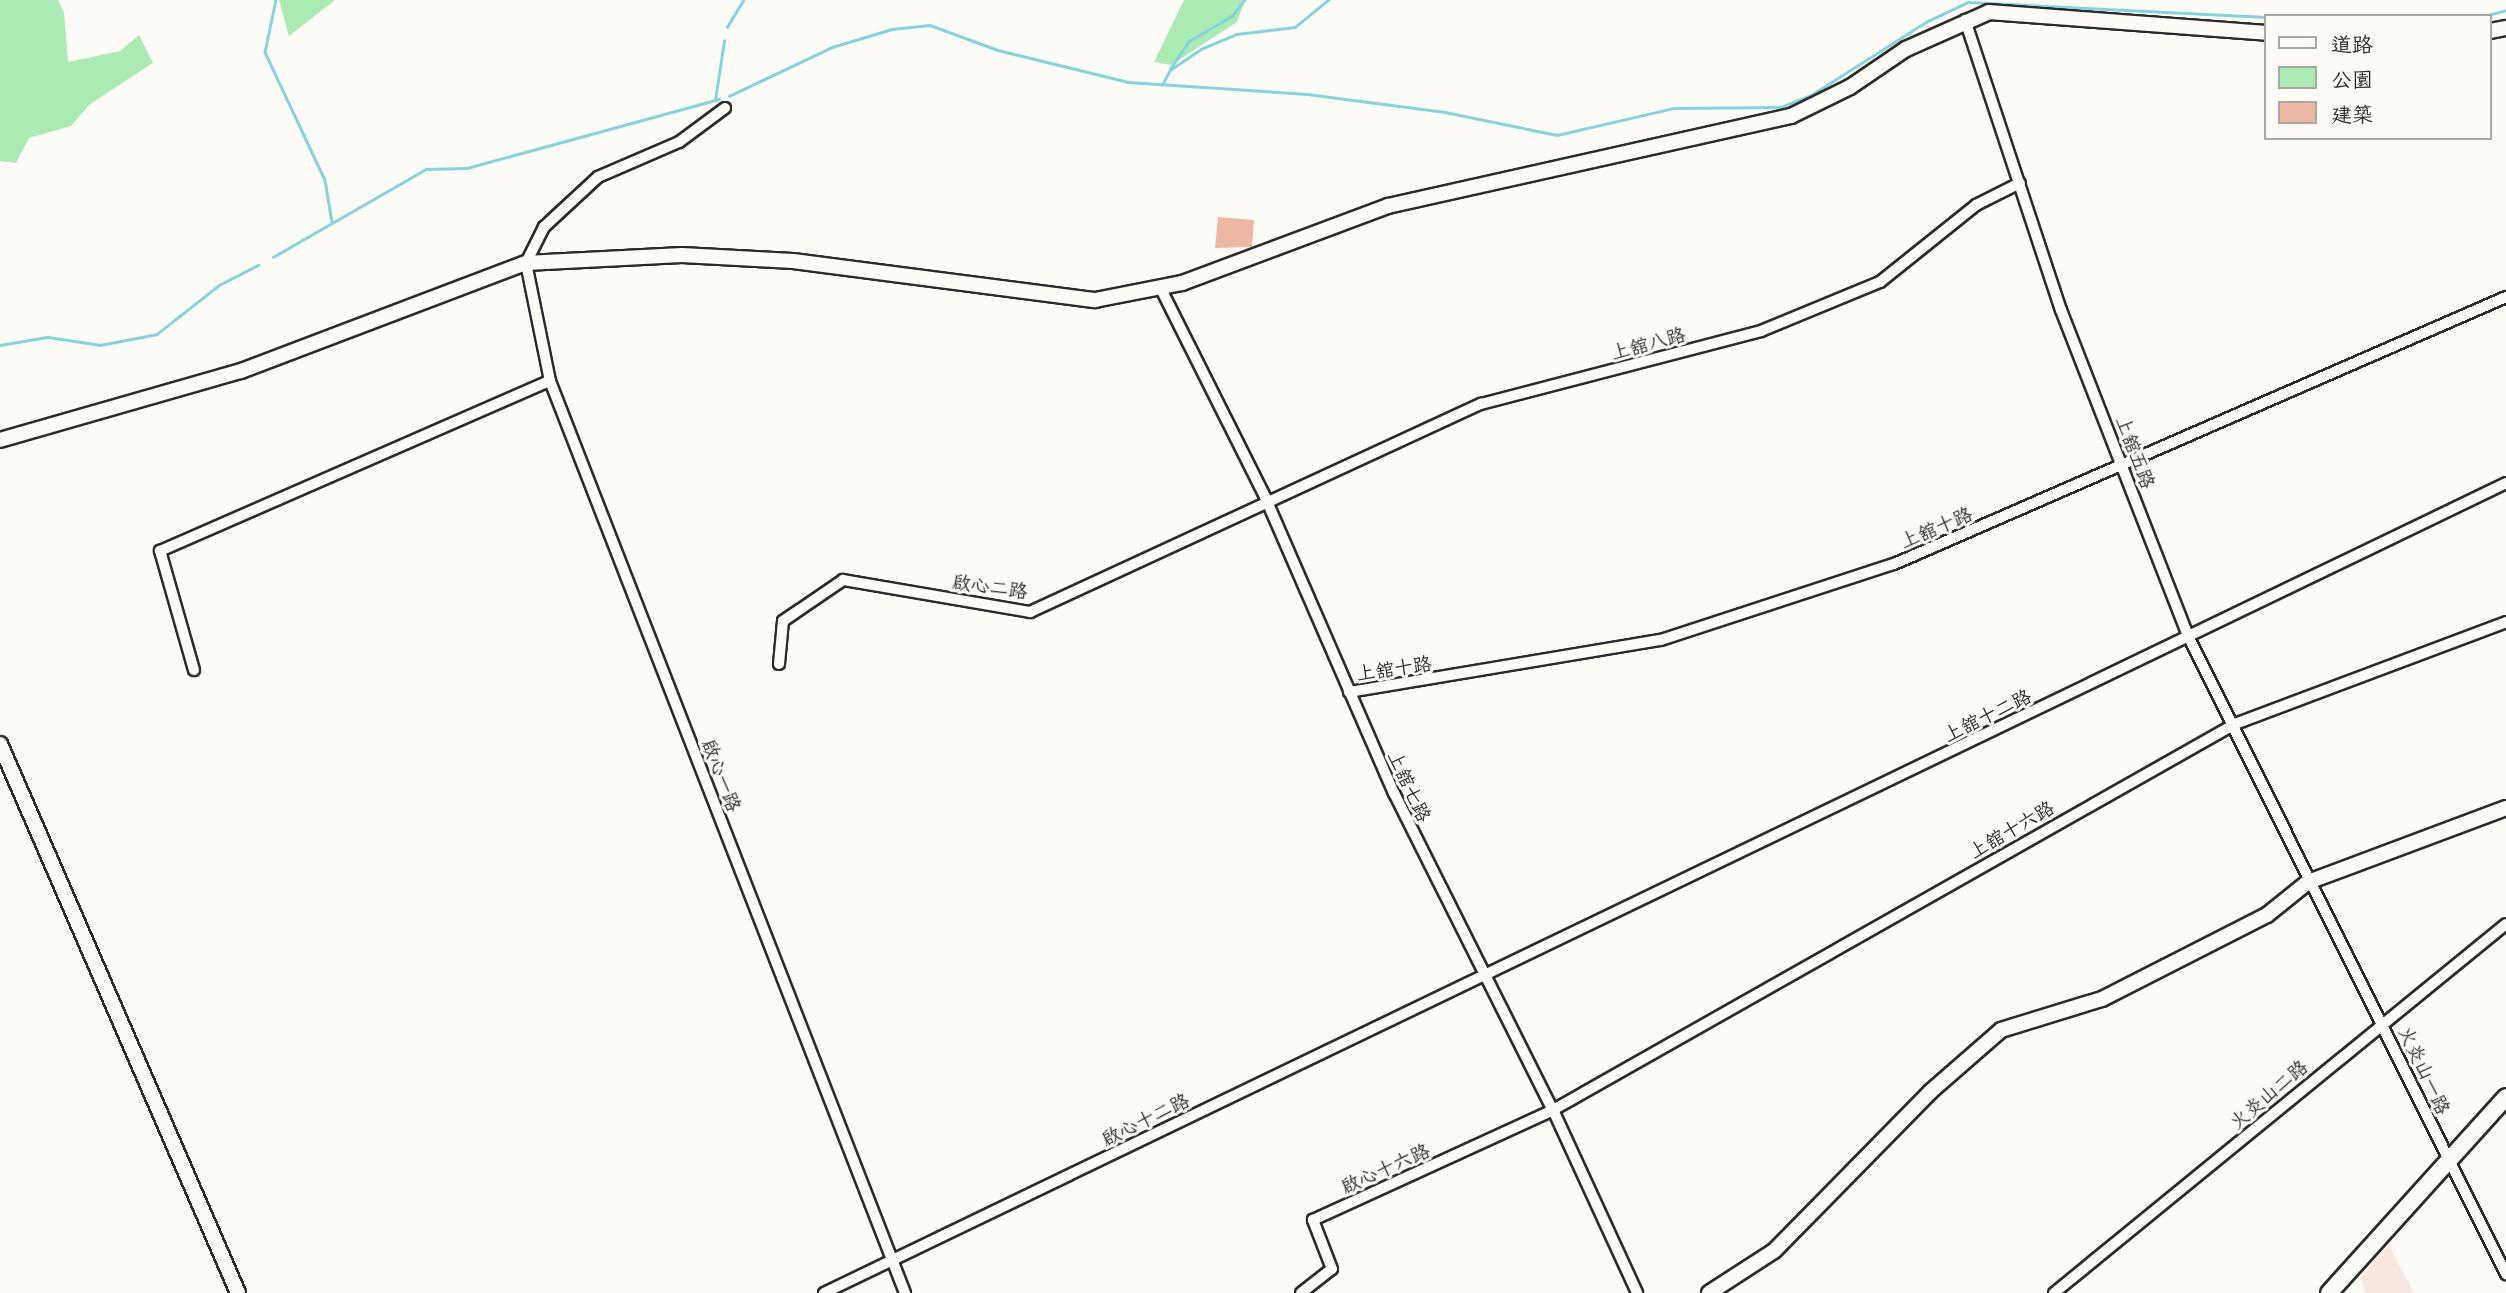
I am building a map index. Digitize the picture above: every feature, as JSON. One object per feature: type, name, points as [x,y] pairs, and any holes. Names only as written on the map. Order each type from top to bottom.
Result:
[{"type":"main road","points":[[2329,1293],[2506,1097]]},
{"type":"street","points":[[0,440],[241,371],[526,263],[682,255],[793,261],[1096,300],[1161,289],[1388,206],[1791,116],[1965,20],[1989,12],[2264,33]]},
{"type":"street","name":"上舘五路","points":[[1965,20],[2061,310],[2189,638],[2235,724],[2308,883]]},
{"type":"street","points":[[526,263],[544,226],[598,177],[679,142],[724,108]]},
{"type":"street","name":"上舘八路","points":[[1266,499],[1481,404],[1761,331],[1880,282],[1976,205],[2020,183]]},
{"type":"street","name":"啟心一路","points":[[526,263],[550,381],[890,1262],[905,1293]]},
{"type":"street","name":"上舘七路","points":[[1161,289],[1266,499],[1349,692],[1482,975],[1553,1110],[1637,1293]]},
{"type":"street","name":"上舘十路","points":[[1349,692],[1661,640],[1894,564],[2506,297]]},
{"type":"street","points":[[194,670],[160,551],[550,381]]},
{"type":"street","name":"上舘十二路","points":[[1482,975],[2189,638],[2506,483]]},
{"type":"street","name":"啟心二路","points":[[779,664],[783,621],[842,580],[1030,612],[1266,499]]},
{"type":"street","name":"上舘十六路","points":[[1553,1110],[2235,724],[2506,622]]},
{"type":"street","points":[[0,744],[237,1293]]},
{"type":"street","points":[[1709,1293],[1774,1251],[1930,1092],[2001,1030],[2102,999],[2171,967],[2267,915],[2308,883],[2506,808]]},
{"type":"street","name":"火炎山一路","points":[[2308,883],[2383,1022],[2506,1274]]},
{"type":"street","name":"火炎山二路","points":[[2054,1293],[2506,924]]},
{"type":"street","name":"啟心十二路","points":[[824,1293],[1482,975]]},
{"type":"street","name":"啟心十六路","points":[[1301,1293],[1332,1269],[1313,1220],[1553,1110]]},
{"type":"shaded area","points":[[2389,1245],[2414,1293],[2366,1293],[2360,1278]]},
{"type":"green space","points":[[0,0],[58,0],[64,12],[68,62],[120,51],[139,35],[153,63],[90,104],[71,126],[29,138],[16,163],[0,161]]},
{"type":"green space","points":[[279,0],[335,0],[289,36]]},
{"type":"green space","points":[[1184,0],[1245,0],[1237,22],[1171,65],[1154,62]]},
{"type":"building","points":[[1218,217],[1254,220],[1252,247],[1215,248]]},
{"type":"waterway","points":[[276,0],[265,52],[325,180],[332,222]]},
{"type":"waterway","points":[[727,27],[743,0]]},
{"type":"waterway","points":[[1170,69],[1189,41],[1232,16],[1244,0]]},
{"type":"waterway","points":[[1162,85],[1170,70],[1201,49],[1237,34],[1295,27],[1328,0]]},
{"type":"waterway","points":[[729,96],[832,47],[892,29],[930,25],[998,50],[1128,82],[1307,94],[1445,112],[1557,135],[1674,108],[1781,107],[1811,95],[1926,22],[1968,2],[2264,17]]},
{"type":"waterway","points":[[2491,14],[2506,10]]},
{"type":"waterway","points":[[715,100],[724,41]]},
{"type":"waterway","points":[[273,257],[426,169],[467,168],[719,99]]},
{"type":"waterway","points":[[0,345],[48,337],[100,345],[157,334],[219,285],[258,265]]}]
